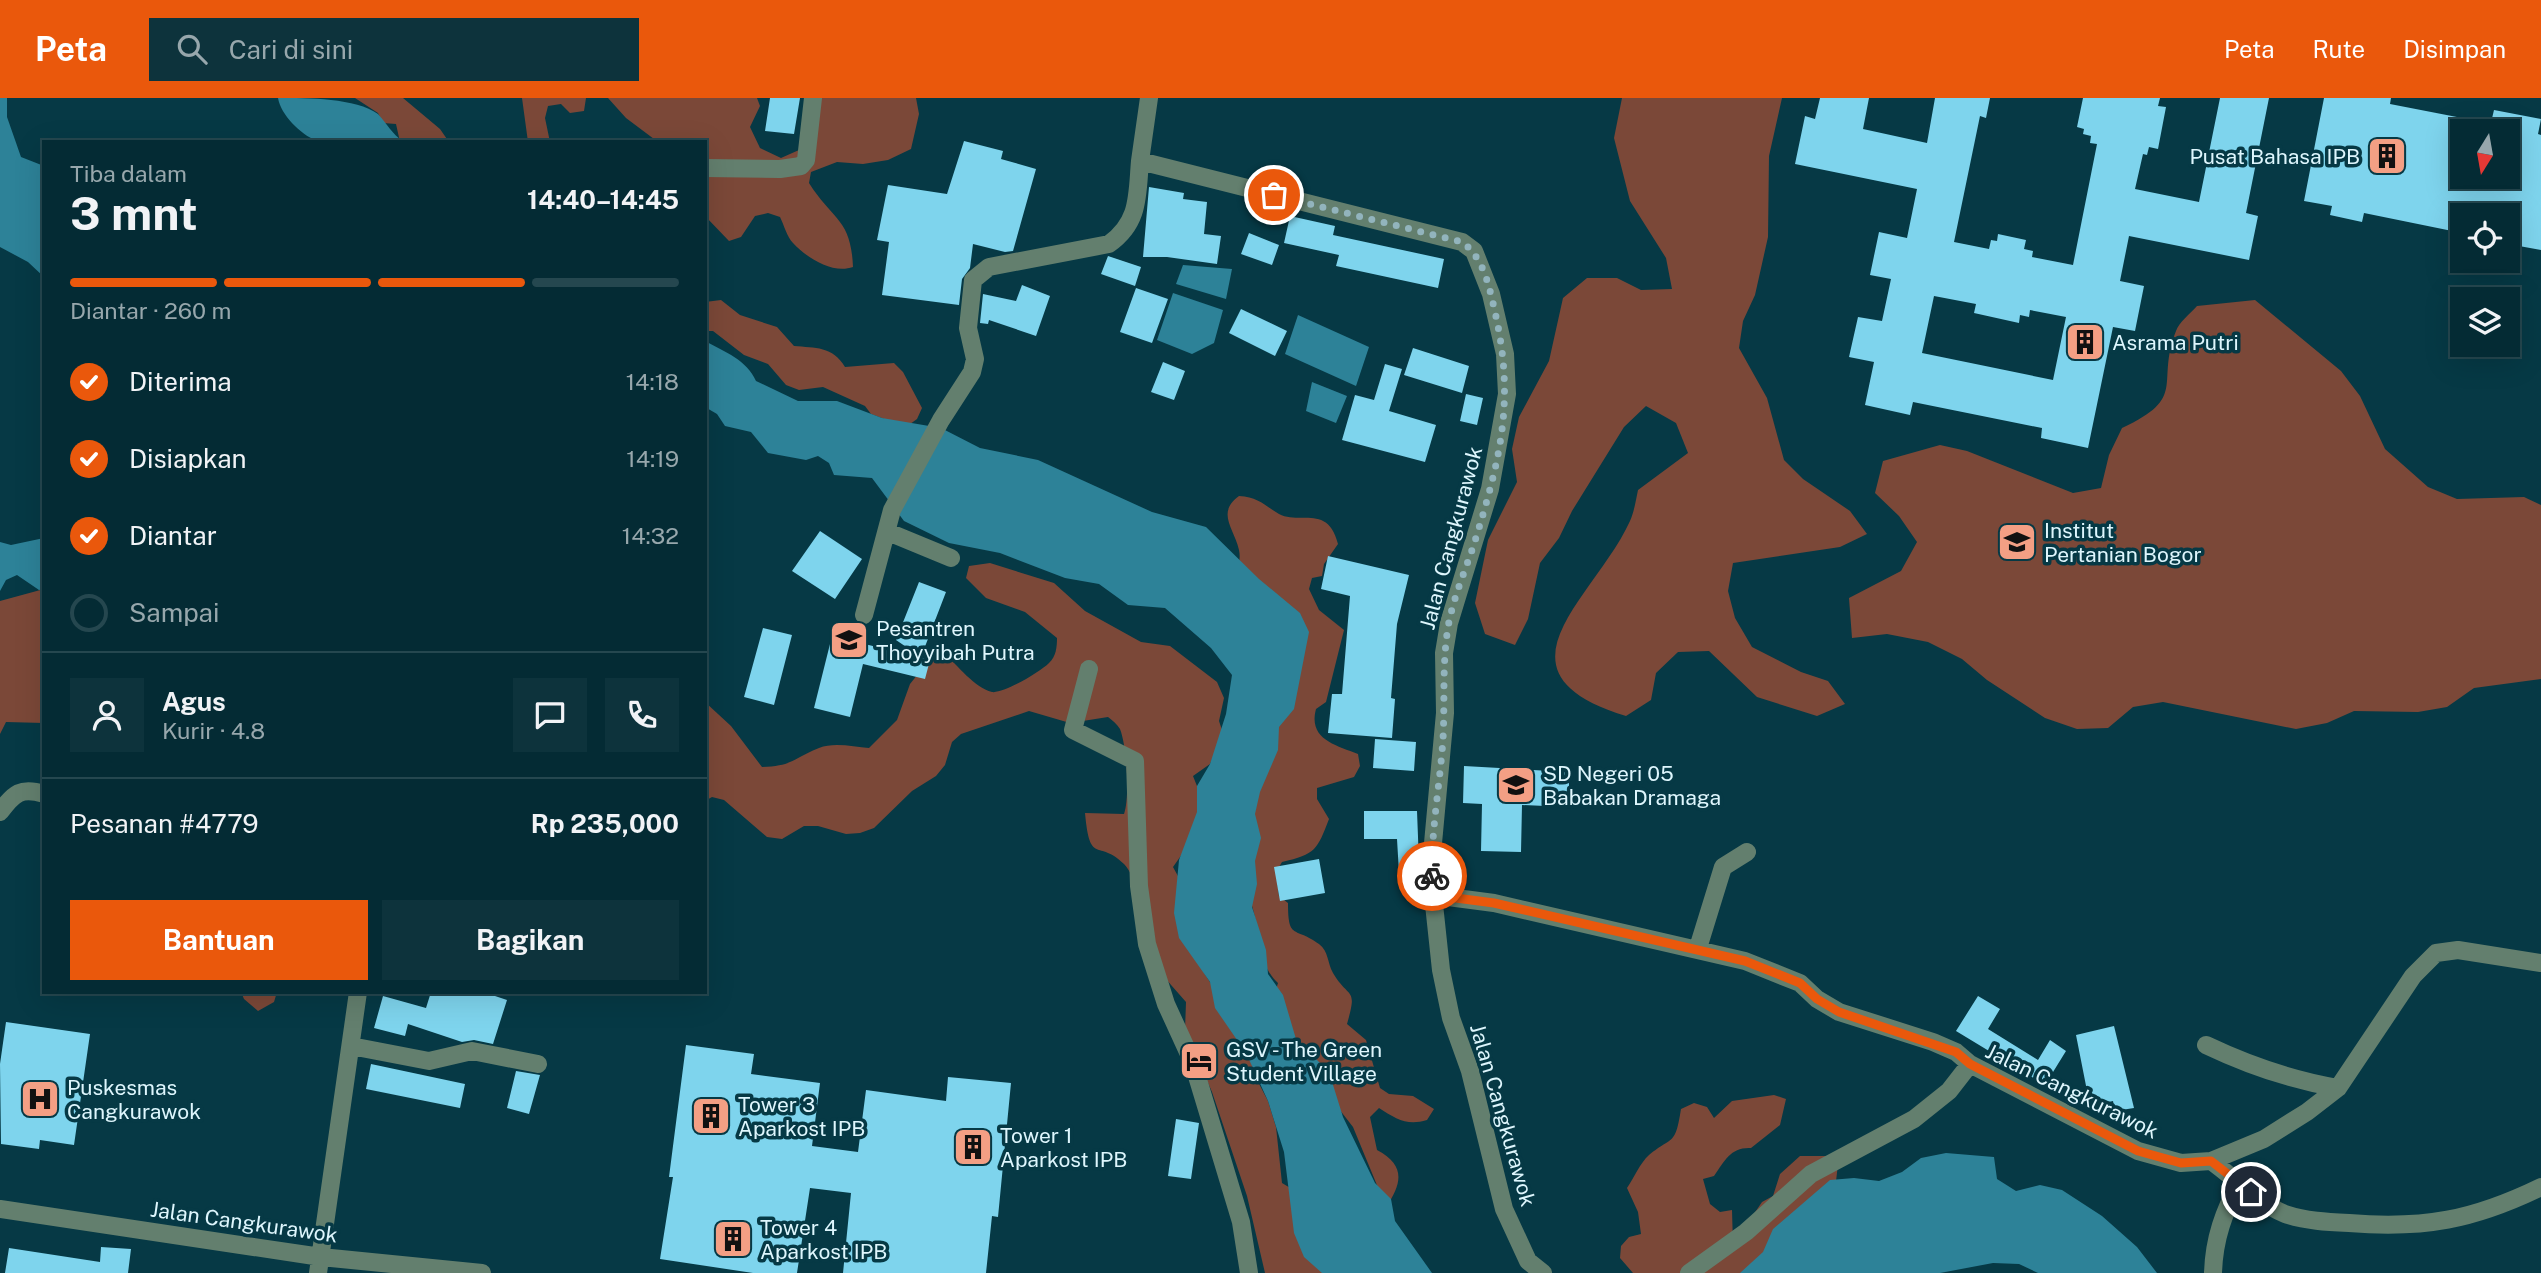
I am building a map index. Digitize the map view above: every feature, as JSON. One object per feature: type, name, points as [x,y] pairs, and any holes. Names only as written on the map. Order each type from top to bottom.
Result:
[{"type":"street","points":[[707,168],[780,169],[801,166],[806,160],[813,98]]},
{"type":"street","points":[[864,615],[892,510],[941,420],[972,372],[975,359],[968,328],[973,280],[989,267],[1109,244],[1125,233],[1136,209],[1149,98]]},
{"type":"street","name":"Jalan Cangkurawok","points":[[1140,161],[1462,242],[1475,251],[1482,268],[1505,354],[1506,415],[1490,489],[1449,623],[1444,653],[1445,713],[1432,854],[1433,895],[1441,970],[1451,1018],[1470,1071],[1504,1209],[1528,1261],[1543,1273]]},
{"type":"street","points":[[888,532],[951,558]]},
{"type":"street","points":[[1089,668],[1073,730],[1135,761],[1139,886],[1147,944],[1166,1004],[1193,1063],[1241,1222],[1249,1273]]},
{"type":"street","points":[[0,811],[21,791],[27,789],[42,793]]},
{"type":"street","points":[[1698,948],[1723,867],[1747,852]]},
{"type":"street","points":[[1433,895],[1494,903],[1667,944],[1698,948],[1784,975],[1800,983],[1817,999],[1839,1012],[1933,1042],[1956,1052],[1970,1064]]},
{"type":"street","name":"Jalan Cangkurawok","points":[[1689,1273],[1745,1232],[1811,1174],[1914,1119],[1949,1091],[1970,1064],[2138,1151],[2181,1163],[2211,1161],[2264,1139],[2307,1112],[2338,1088],[2413,976],[2436,953],[2458,950],[2541,963]]},
{"type":"street","points":[[320,1265],[358,994]]},
{"type":"street","points":[[2206,1045],[2255,1066],[2304,1082],[2338,1088]]},
{"type":"street","points":[[351,1046],[429,1061],[472,1051],[538,1064]]},
{"type":"street","points":[[2211,1161],[2240,1181],[2262,1202],[2285,1214],[2311,1221],[2409,1226],[2497,1208],[2541,1187]]},
{"type":"street","points":[[2213,1273],[2216,1238],[2222,1215],[2240,1181]]},
{"type":"street","name":"Jalan Cangkurawok","points":[[0,1209],[320,1265],[482,1273]]},
{"type":"shaded area","points":[[355,98],[403,98],[440,129],[448,140],[400,140],[396,124],[383,123],[378,113]]},
{"type":"shaded area","points":[[522,98],[586,98],[584,111],[570,113],[561,104],[548,106],[545,118],[550,140],[528,140]]},
{"type":"shaded area","points":[[608,98],[757,98],[760,106],[750,127],[760,148],[781,158],[799,150],[813,98],[916,98],[919,114],[911,149],[888,160],[863,164],[837,162],[811,172],[809,183],[845,229],[849,239],[853,267],[845,269],[821,264],[799,249],[787,234],[780,217],[768,213],[755,216],[741,237],[729,241],[707,218],[707,140],[655,140],[626,118]]},
{"type":"shaded area","points":[[1622,98],[1782,98],[1769,156],[1768,237],[1755,295],[1743,321],[1739,348],[1767,398],[1784,460],[1803,479],[1850,511],[1867,534],[1840,547],[1733,563],[1728,591],[1735,618],[1752,647],[1801,672],[1828,681],[1845,704],[1817,716],[1757,697],[1709,651],[1678,652],[1656,673],[1651,700],[1626,716],[1584,698],[1561,678],[1555,655],[1561,631],[1630,521],[1638,490],[1688,453],[1676,423],[1646,406],[1624,427],[1572,511],[1559,538],[1540,563],[1528,619],[1515,645],[1485,634],[1475,603],[1488,540],[1517,482],[1512,449],[1519,417],[1549,361],[1563,298],[1587,278],[1617,278],[1641,290],[1672,289],[1666,258],[1630,201],[1614,138]]},
{"type":"shaded area","points":[[721,300],[740,315],[777,327],[794,346],[816,348],[835,355],[845,367],[894,363],[903,372],[922,408],[917,419],[906,427],[871,414],[865,406],[823,387],[799,390],[786,385],[768,364],[744,355],[713,331],[707,331],[707,302]]},
{"type":"shaded area","points":[[2255,300],[2341,371],[2360,396],[2385,449],[2428,487],[2457,499],[2524,497],[2541,505],[2541,679],[2474,688],[2447,707],[2418,712],[2354,711],[2327,723],[2296,729],[2163,702],[2133,707],[2108,728],[2077,729],[2045,718],[1987,680],[1962,659],[1928,642],[1887,634],[1852,638],[1849,598],[1901,571],[1917,542],[1899,516],[1875,493],[1883,461],[1940,445],[1967,451],[2073,493],[2101,488],[2109,455],[2122,428],[2143,417],[2163,398],[2170,349],[2182,321],[2197,306]]},
{"type":"shaded area","points":[[1239,496],[1256,500],[1287,517],[1320,520],[1328,524],[1338,544],[1324,564],[1322,576],[1312,578],[1309,589],[1319,610],[1344,630],[1326,702],[1316,709],[1315,719],[1316,727],[1325,739],[1358,754],[1360,766],[1354,777],[1317,788],[1317,799],[1329,819],[1321,838],[1309,853],[1282,862],[1276,872],[1279,896],[1288,903],[1291,928],[1322,947],[1333,973],[1352,998],[1347,1024],[1366,1040],[1380,1088],[1389,1094],[1413,1096],[1434,1109],[1427,1120],[1420,1122],[1402,1120],[1379,1108],[1370,1117],[1377,1150],[1393,1162],[1397,1169],[1398,1183],[1386,1207],[1353,1127],[1291,1047],[1274,996],[1278,983],[1262,957],[1252,906],[1236,578],[1240,553],[1228,521],[1232,502]]},
{"type":"shaded area","points":[[990,563],[1054,583],[1085,611],[1141,642],[1170,646],[1217,682],[1224,698],[1219,721],[1223,733],[1210,764],[1193,776],[1197,786],[1199,830],[1173,867],[1185,889],[1204,973],[1258,1055],[1256,1078],[1268,1101],[1276,1127],[1282,1183],[1302,1195],[1334,1273],[1265,1273],[1247,1196],[1212,1092],[1185,1030],[1186,1002],[1150,961],[1154,940],[1153,927],[1133,877],[1115,857],[1093,846],[1087,830],[1085,813],[1124,814],[1126,806],[1127,772],[1122,737],[1119,727],[1108,717],[1070,723],[1029,711],[961,734],[952,742],[945,765],[936,776],[912,791],[874,828],[860,833],[846,834],[818,826],[804,826],[782,839],[767,837],[724,800],[712,797],[707,800],[707,704],[731,726],[762,767],[773,766],[787,763],[825,746],[869,748],[897,720],[910,684],[934,654],[945,654],[973,681],[992,692],[1030,677],[1051,661],[1055,655],[1057,638],[1025,612],[986,598],[966,578],[969,566]]},
{"type":"shaded area","points":[[42,590],[42,723],[6,722],[0,734],[0,601]]},
{"type":"shaded area","points":[[242,994],[276,994],[274,1002],[258,1011]]},
{"type":"shaded area","points":[[1774,1095],[1786,1099],[1780,1125],[1751,1148],[1733,1152],[1714,1176],[1703,1179],[1710,1204],[1720,1212],[1732,1210],[1733,1245],[1762,1202],[1773,1196],[1780,1174],[1800,1156],[1826,1156],[1838,1164],[1835,1190],[1751,1273],[1633,1273],[1620,1258],[1621,1246],[1629,1237],[1641,1234],[1638,1212],[1627,1188],[1646,1158],[1675,1135],[1681,1109],[1694,1103],[1707,1107],[1714,1118],[1732,1101]]},
{"type":"water","points":[[0,98],[7,98],[7,117],[21,157],[42,165],[42,275],[28,262],[0,247]]},
{"type":"water","points":[[278,98],[331,100],[357,105],[378,114],[402,140],[315,140],[292,123]]},
{"type":"water","points":[[1183,265],[1232,269],[1226,299],[1176,284]]},
{"type":"water","points":[[1173,293],[1223,310],[1214,343],[1192,354],[1157,340]]},
{"type":"water","points":[[1298,315],[1369,347],[1356,386],[1285,354]]},
{"type":"water","points":[[707,342],[741,362],[756,381],[798,401],[837,401],[882,418],[941,428],[980,448],[1038,460],[1152,512],[1206,527],[1259,579],[1300,613],[1309,632],[1294,709],[1279,727],[1278,750],[1260,792],[1255,814],[1261,838],[1255,861],[1257,884],[1252,907],[1266,950],[1268,974],[1283,995],[1296,1039],[1329,1072],[1343,1117],[1375,1183],[1391,1199],[1395,1221],[1432,1273],[1322,1273],[1304,1257],[1294,1233],[1284,1152],[1268,1101],[1246,1053],[1215,1008],[1210,982],[1179,938],[1174,913],[1179,860],[1197,812],[1197,786],[1210,764],[1226,714],[1232,675],[1211,648],[1165,608],[1128,605],[1099,584],[1065,578],[1000,553],[949,543],[904,521],[872,478],[834,475],[829,463],[818,456],[806,460],[768,453],[751,432],[725,426],[717,414],[707,408]]},
{"type":"water","points":[[1312,382],[1347,396],[1336,423],[1306,411]]},
{"type":"water","points":[[42,538],[42,589],[17,575],[6,580],[0,591],[0,542],[11,545]]},
{"type":"water","points":[[1946,1153],[1994,1157],[1997,1179],[2016,1191],[2040,1185],[2062,1190],[2102,1216],[2137,1247],[2157,1273],[2038,1273],[2019,1264],[1993,1263],[1940,1273],[1740,1273],[1763,1252],[1773,1229],[1830,1180],[1854,1178],[1879,1181],[1902,1172],[1921,1158]]},
{"type":"building","points":[[770,98],[800,98],[794,134],[765,131]]},
{"type":"building","points":[[1820,98],[1869,98],[1863,129],[1927,143],[1935,98],[1990,98],[1986,118],[1980,116],[1954,242],[1989,249],[1991,240],[1997,241],[1998,234],[2026,240],[2024,249],[2033,251],[2032,257],[2073,265],[2097,144],[2090,143],[2091,136],[2083,134],[2084,129],[2077,127],[2083,98],[2160,98],[2158,106],[2166,107],[2158,149],[2149,147],[2147,155],[2143,154],[2135,189],[2199,202],[2220,98],[2269,98],[2246,213],[2258,216],[2249,260],[2129,236],[2120,281],[2144,286],[2135,331],[2113,327],[2088,448],[2041,438],[2042,428],[1913,402],[1910,415],[1865,405],[1874,362],[1849,357],[1858,317],[1882,321],[1891,279],[1870,275],[1879,232],[1907,238],[1917,189],[1795,164],[1805,116],[1815,119]],"holes":[[[1934,296],[1976,304],[1974,313],[2019,323],[2020,315],[2029,317],[2030,310],[2066,317],[2053,380],[1922,353]]]},
{"type":"building","name":"Pusat Bahasa IPB","points":[[2324,98],[2391,98],[2390,104],[2462,118],[2450,119],[2450,189],[2520,189],[2520,119],[2492,119],[2494,110],[2541,119],[2538,134],[2541,135],[2541,250],[2520,246],[2520,203],[2450,203],[2450,231],[2364,213],[2362,222],[2330,215],[2332,206],[2304,201]]},
{"type":"building","points":[[964,141],[1003,151],[1001,159],[1036,169],[1013,251],[1005,252],[973,244],[970,268],[962,279],[959,305],[882,295],[889,242],[877,240],[888,185],[947,194]]},
{"type":"building","points":[[1149,187],[1184,193],[1183,199],[1207,202],[1204,234],[1221,236],[1217,264],[1167,257],[1143,257]]},
{"type":"building","points":[[1290,216],[1335,226],[1333,235],[1444,259],[1438,288],[1336,266],[1339,255],[1284,243]]},
{"type":"building","points":[[1249,233],[1279,245],[1272,265],[1241,254]]},
{"type":"building","points":[[1108,256],[1141,267],[1135,286],[1101,274]]},
{"type":"building","points":[[1022,285],[1050,296],[1036,336],[989,320],[988,324],[980,323],[983,294],[1016,301]]},
{"type":"building","points":[[1136,288],[1168,299],[1152,343],[1120,332]]},
{"type":"building","points":[[1241,309],[1287,331],[1275,356],[1229,333]]},
{"type":"building","points":[[1413,348],[1469,366],[1462,393],[1404,375]]},
{"type":"building","points":[[1163,362],[1185,371],[1174,400],[1151,392]]},
{"type":"building","points":[[1385,364],[1402,369],[1389,411],[1436,425],[1425,462],[1342,440],[1355,395],[1374,400]]},
{"type":"building","points":[[1466,394],[1483,398],[1477,425],[1460,421]]},
{"type":"building","points":[[820,531],[862,559],[835,599],[792,571]]},
{"type":"building","points":[[1328,556],[1409,575],[1397,624],[1391,698],[1395,699],[1392,738],[1328,733],[1332,694],[1342,694],[1350,596],[1321,589]]},
{"type":"building","points":[[919,582],[946,592],[921,657],[896,640]]},
{"type":"building","points":[[763,628],[792,635],[774,705],[744,697]]},
{"type":"building","points":[[832,636],[930,660],[925,679],[863,664],[850,717],[814,708]]},
{"type":"building","points":[[1375,739],[1416,742],[1414,771],[1373,768]]},
{"type":"building","name":"SD Negeri 05 Babakan Dramaga","points":[[1464,766],[1569,772],[1569,800],[1546,799],[1545,806],[1522,805],[1521,852],[1481,851],[1482,804],[1463,803]]},
{"type":"building","points":[[1364,811],[1417,811],[1420,889],[1400,890],[1397,839],[1364,839]]},
{"type":"building","points":[[1319,859],[1325,893],[1280,901],[1274,867]]},
{"type":"building","points":[[430,994],[489,994],[507,1000],[493,1044],[474,1040],[462,1042],[408,1024],[405,1036],[374,1028],[383,996],[426,1008]]},
{"type":"building","points":[[1978,996],[2000,1009],[1988,1029],[2038,1060],[2050,1040],[2066,1051],[2045,1085],[1956,1031]]},
{"type":"building","name":"Puskesmas Cangkurawok","points":[[6,1022],[90,1034],[74,1145],[40,1140],[39,1149],[1,1144],[0,1064]]},
{"type":"building","points":[[2114,1026],[2134,1108],[2115,1111],[2113,1101],[2090,1106],[2076,1035]]},
{"type":"building","points":[[686,1045],[754,1054],[751,1074],[820,1083],[812,1146],[858,1152],[866,1090],[946,1101],[948,1077],[1011,1083],[998,1217],[992,1216],[986,1273],[843,1273],[851,1193],[810,1188],[797,1273],[753,1273],[660,1259],[673,1177],[669,1177]]},
{"type":"building","points":[[371,1064],[465,1084],[460,1108],[366,1089]]},
{"type":"building","points":[[516,1071],[540,1075],[529,1114],[507,1108]]},
{"type":"building","points":[[1176,1119],[1199,1123],[1191,1179],[1168,1176]]},
{"type":"building","points":[[101,1247],[131,1249],[128,1273],[5,1273],[9,1248],[100,1262]]},
{"type":"way so far","points":[[1274,195],[1462,242],[1475,251],[1482,268],[1505,354],[1506,415],[1500,446],[1476,539],[1449,623],[1444,653],[1445,713],[1432,876]]},
{"type":"place","name":"Pusat Bahasa IPB","points":[[2387,156]]},
{"type":"place","name":"Asrama Putri","points":[[2085,342]]},
{"type":"place","name":"Institut Pertanian Bogor","points":[[2017,542]]},
{"type":"place","name":"Pesantren Thoyyibah Putra","points":[[849,640]]},
{"type":"place","name":"SD Negeri 05 Babakan Dramaga","points":[[1516,785]]},
{"type":"place","name":"GSV - The Green Student Village","points":[[1199,1061]]},
{"type":"place","name":"Puskesmas Cangkurawok","points":[[40,1099]]},
{"type":"place","name":"Tower 3 Aparkost IPB","points":[[711,1116]]},
{"type":"place","name":"Tower 1 Aparkost IPB","points":[[973,1147]]},
{"type":"place","name":"Tower 4 Aparkost IPB","points":[[733,1239]]},
{"type":"route","points":[[1432,876],[1433,895],[1494,903],[1667,944],[1698,948],[1784,975],[1800,983],[1817,999],[1839,1012],[1956,1052],[1970,1064],[2138,1151],[2181,1163],[2211,1161],[2251,1192]]}]
